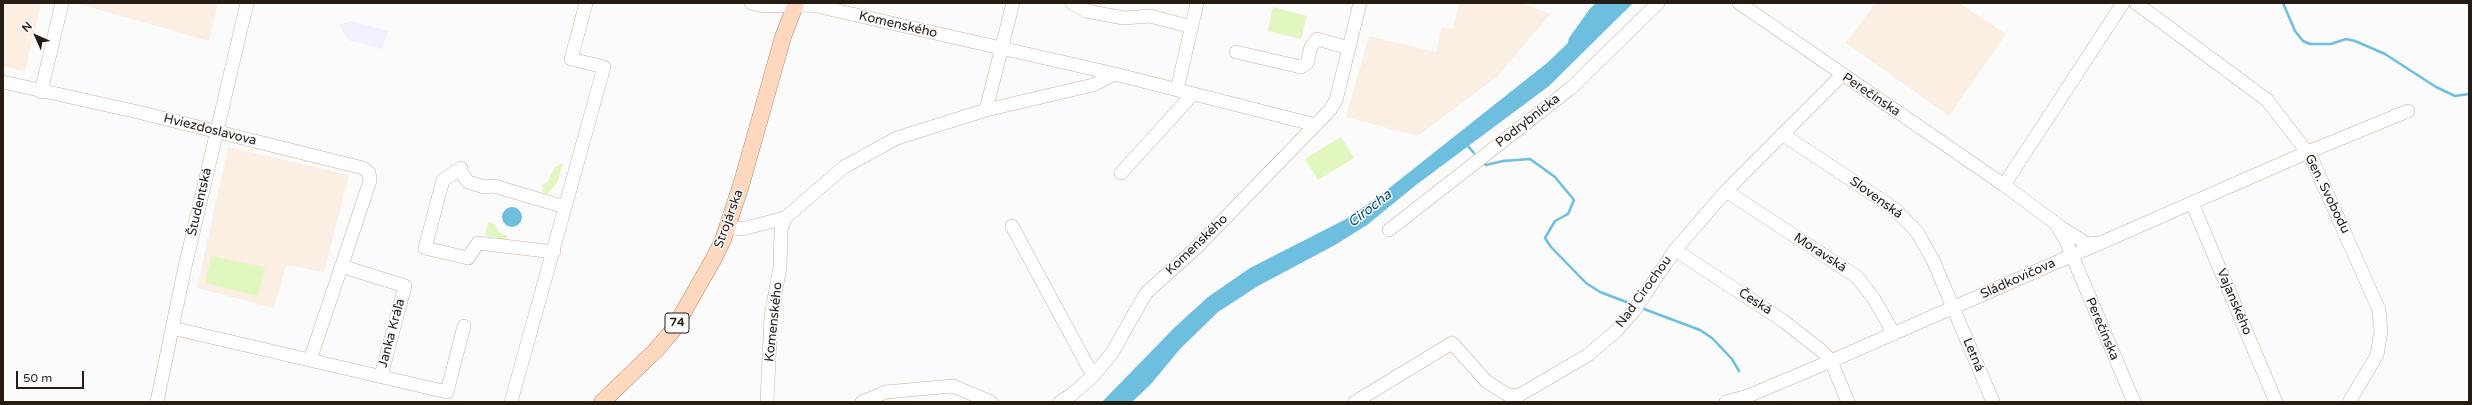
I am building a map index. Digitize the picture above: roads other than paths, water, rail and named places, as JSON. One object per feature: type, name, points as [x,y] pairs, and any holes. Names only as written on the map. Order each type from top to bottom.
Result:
[{"type":"main road","name":"Strojárska","points":[[602,402],[655,351],[673,330],[706,274],[727,226],[795,4]]},
{"type":"street","points":[[41,92],[62,3]]},
{"type":"street","name":"Študentská","points":[[157,402],[172,328],[222,133],[247,3]]},
{"type":"street","points":[[511,402],[554,252],[604,67],[571,59],[586,3]]},
{"type":"street","name":"Komenského","points":[[751,3],[763,6],[795,4],[812,5],[1002,50],[1115,74],[1193,94],[1309,127]]},
{"type":"street","points":[[986,110],[1013,3]]},
{"type":"street","points":[[1072,3],[1086,11],[1124,18],[1150,16],[1192,27]]},
{"type":"street","points":[[1177,90],[1197,3]]},
{"type":"street","name":"Komenského","points":[[1060,402],[1071,395],[1093,376],[1112,353],[1146,293],[1195,249],[1336,100],[1360,3]]},
{"type":"street","name":"Podrybnícka","points":[[1389,230],[1571,88],[1658,3]]},
{"type":"street","name":"Perečínska","points":[[1739,3],[2004,185],[2076,237],[2087,244],[2099,244]]},
{"type":"street","points":[[2004,185],[2123,3]]},
{"type":"street","name":"Gen. Svobodu","points":[[2136,3],[2267,100],[2308,152],[2339,216],[2379,310],[2381,331],[2377,355],[2349,402]]},
{"type":"street","points":[[1236,52],[1301,67],[1307,63],[1311,47],[1317,39],[1349,48]]},
{"type":"street","points":[[727,226],[742,229],[785,218],[844,167],[897,138],[986,110],[1093,85],[1115,74]]},
{"type":"street","name":"Nad Cirochou","points":[[1355,402],[1452,343],[1487,382],[1508,395],[1521,399],[1588,355],[1616,331],[1633,312],[1675,250],[1726,191],[1842,75]]},
{"type":"street","name":"Hviezdoslavova","points":[[3,82],[222,133],[363,168],[369,173],[370,181],[341,266]]},
{"type":"street","points":[[1121,173],[1193,94]]},
{"type":"street","name":"Sládkovičova","points":[[1726,402],[1748,396],[1831,361],[1953,308],[2066,254],[2099,244],[2308,152],[2408,111]]},
{"type":"street","name":"Slovenská","points":[[1782,134],[1894,209],[1917,232],[1933,260],[1953,308]]},
{"type":"street","points":[[554,252],[478,243],[468,258],[425,248],[443,180],[461,170],[468,182],[484,187],[494,186],[565,207]]},
{"type":"street","name":"Moravská","points":[[1726,191],[1857,277],[1874,299],[1894,334]]},
{"type":"street","name":"Vajanského","points":[[2192,203],[2276,402]]},
{"type":"street","name":"Perečínska","points":[[2049,217],[2068,227],[2083,238],[2099,244]]},
{"type":"street","name":"Perečínska","points":[[2049,217],[2061,231],[2066,254],[2134,402]]},
{"type":"street","name":"Komenského","points":[[768,402],[772,316],[780,267],[781,230],[785,218]]},
{"type":"street","points":[[1012,226],[1093,376]]},
{"type":"street","name":"Perečínska","points":[[2068,227],[2076,237]]},
{"type":"street","points":[[2066,254],[2077,250],[2076,237]]},
{"type":"street","name":"Česká","points":[[1675,250],[1782,320],[1823,352],[1831,361]]},
{"type":"street","points":[[310,360],[341,266]]},
{"type":"street","name":"Janka Kráľa","points":[[341,266],[405,286],[381,376]]},
{"type":"street","name":"Letná","points":[[1953,308],[1993,402]]},
{"type":"street","name":"Janka Kráľa","points":[[172,328],[447,392],[464,326]]},
{"type":"street","points":[[1831,361],[1848,402]]},
{"type":"street","points":[[862,402],[886,392],[953,386],[991,402]]},
{"type":"water","points":[[1610,3],[1633,3],[1549,86],[1416,185],[1367,225],[1335,245],[1258,286],[1218,312],[1180,349],[1151,384],[1132,402],[1102,402],[1175,327],[1208,297],[1250,268],[1346,219],[1378,197],[1547,63]]},
{"type":"water","points":[[508,207],[516,207],[522,213],[522,221],[516,227],[508,227],[502,221],[502,213]]},
{"type":"waterway","name":"Cirocha","points":[[1576,42],[1596,14],[1608,3]]},
{"type":"waterway","points":[[2283,3],[2295,31],[2303,41],[2310,44],[2331,44],[2346,39],[2355,41],[2385,54],[2436,87],[2455,96],[2469,94]]},
{"type":"waterway","points":[[1468,146],[1474,153]]},
{"type":"waterway","points":[[1482,162],[1486,165],[1503,161],[1530,159],[1555,177],[1574,200],[1568,214],[1555,221],[1545,238],[1551,247],[1586,283],[1600,292],[1629,303]]},
{"type":"waterway","points":[[1644,309],[1700,330],[1712,338],[1732,359],[1739,371]]}]
